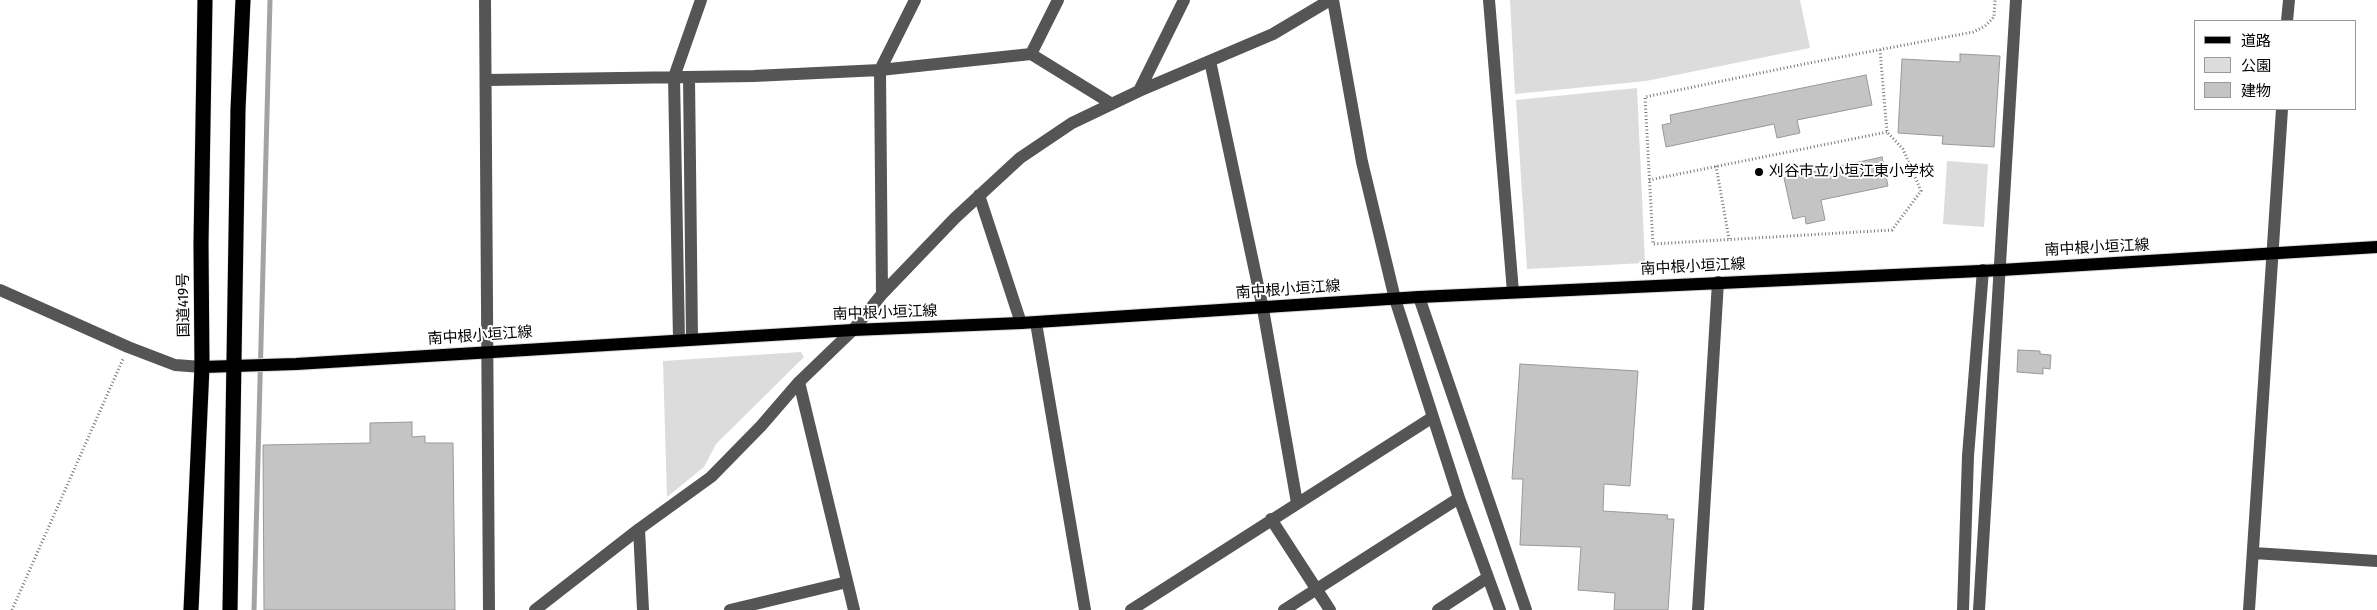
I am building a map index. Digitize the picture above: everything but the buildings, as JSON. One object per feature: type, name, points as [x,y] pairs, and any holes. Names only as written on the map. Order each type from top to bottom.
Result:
[{"type":"highway","name":"国道419号","points":[[191,610],[202,367],[201,244],[204,0]]},
{"type":"highway","points":[[230,610],[238,109],[243,0]]},
{"type":"main road","name":"南中根小垣江線","points":[[202,367],[296,364],[852,330],[1021,324],[1263,309],[1395,298],[2000,270],[2377,247]]},
{"type":"street","points":[[485,0],[489,610]]},
{"type":"street","points":[[678,340],[674,77],[701,0]]},
{"type":"street","points":[[882,294],[880,70],[915,0]]},
{"type":"street","points":[[1031,54],[1058,0]]},
{"type":"street","points":[[1139,91],[1184,0]]},
{"type":"street","points":[[534,610],[639,529],[711,477],[761,426],[798,382],[852,330],[882,294],[979,195],[1020,158],[1072,123],[1139,91],[1273,34],[1332,0],[1362,162],[1395,298],[1459,498],[1500,610]]},
{"type":"street","points":[[1489,0],[1513,292]]},
{"type":"street","points":[[1979,610],[2016,0]]},
{"type":"street","points":[[2288,20],[2289,0]]},
{"type":"street","points":[[487,80],[690,78],[880,70],[1031,54],[1112,104]]},
{"type":"street","points":[[1210,62],[1263,309],[1297,503]]},
{"type":"street","points":[[690,78],[692,339]]},
{"type":"street","points":[[2249,610],[2274,254],[2282,110]]},
{"type":"street","points":[[979,195],[1021,324]]},
{"type":"street","points":[[1963,610],[1968,456],[1983,270]]},
{"type":"street","points":[[1698,610],[1718,282]]},
{"type":"street","points":[[0,290],[128,347],[175,365],[202,367]]},
{"type":"street","points":[[1418,297],[1526,610]]},
{"type":"street","points":[[1036,323],[1085,610]]},
{"type":"street","points":[[798,382],[854,610]]},
{"type":"street","points":[[1131,610],[1433,417]]},
{"type":"street","points":[[1284,610],[1459,498]]},
{"type":"street","points":[[1271,519],[1330,610]]},
{"type":"street","points":[[639,529],[643,610]]},
{"type":"street","points":[[2254,553],[2377,561]]},
{"type":"street","points":[[1438,610],[1487,578]]},
{"type":"street","points":[[730,610],[754,607],[847,582]]},
{"type":"path","points":[[1880,50],[1887,132],[1904,149],[1921,191],[1892,230],[1653,244],[1645,97],[1880,50],[1973,32],[1985,26],[1994,17],[1995,0]]},
{"type":"path","points":[[1650,180],[1887,132]]},
{"type":"path","points":[[1716,166],[1729,239]]},
{"type":"path","points":[[12,610],[128,347]]},
{"type":"green space","points":[[1510,0],[1800,0],[1810,48],[1646,81],[1515,94]]},
{"type":"green space","points":[[1637,88],[1645,263],[1527,269],[1516,100]]},
{"type":"green space","points":[[1947,161],[1988,164],[1984,227],[1943,224]]},
{"type":"green space","points":[[801,352],[804,357],[716,444],[704,467],[667,497],[663,361]]},
{"type":"waterway","points":[[254,610],[270,0]]},
{"type":"place","name":"刈谷市立小垣江東小学校","points":[[1759,172]]}]
